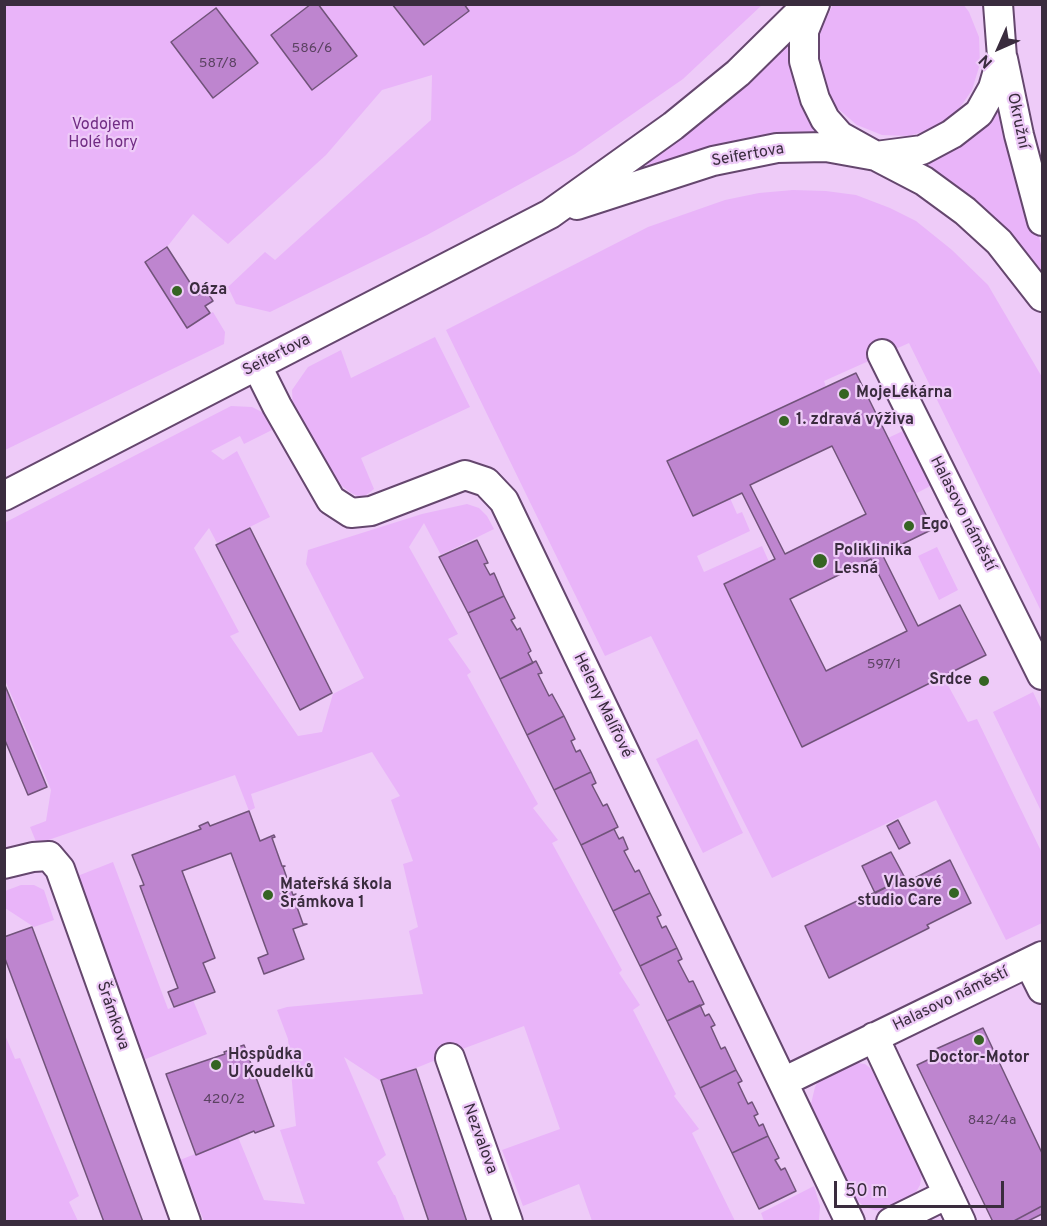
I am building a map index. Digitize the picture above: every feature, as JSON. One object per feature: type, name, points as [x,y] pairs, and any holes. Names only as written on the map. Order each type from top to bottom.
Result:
[{"type":"street","name":"Seifertova","points":[[4,496],[550,214],[673,126],[738,72],[808,4]]},
{"type":"street","points":[[814,4],[804,31],[804,61],[815,99],[825,119],[840,136],[876,156],[922,150],[952,134],[979,113],[993,88],[1002,57]]},
{"type":"street","name":"Okružní","points":[[994,9],[1019,135],[1042,221]]},
{"type":"street","name":"Seifertova","points":[[550,214],[713,160],[777,148],[826,147],[876,156],[924,181],[965,211],[999,242],[1042,297]]},
{"type":"street","name":"Halasovo náměstí","points":[[882,354],[1042,675]]},
{"type":"street","name":"Heleny Malířové","points":[[257,366],[277,406],[331,500],[351,513],[371,511],[465,476],[486,482],[504,501],[850,1221]]},
{"type":"street","name":"Šrámkova","points":[[4,864],[33,857],[49,856],[60,869],[186,1221]]},
{"type":"street","name":"Halasovo náměstí","points":[[783,1082],[1036,959],[1042,990]]},
{"type":"street","name":"Halasovo náměstí","points":[[874,1037],[961,1221]]},
{"type":"street","name":"Nezvalova","points":[[450,1058],[508,1221]]},
{"type":"street","points":[[891,1221],[948,1194]]},
{"type":"green space","points":[[963,4],[969,12],[979,37],[980,64],[972,90],[957,112],[935,128],[909,136],[882,135],[857,125],[836,107],[822,84],[816,58],[820,31],[833,5]]},
{"type":"green space","name":"Vodojem Holé hory","points":[[5,5],[762,5],[683,79],[575,154],[427,235],[270,312],[236,304],[228,287],[265,252],[275,260],[431,120],[432,75],[382,90],[326,155],[228,244],[193,214],[167,247],[145,262],[187,327],[213,312],[225,332],[224,344],[5,450]]},
{"type":"green space","points":[[786,44],[790,48],[794,84],[819,133],[650,168],[647,164],[654,155]]},
{"type":"green space","points":[[999,110],[1042,247],[1042,280],[921,165],[927,159],[960,146],[979,131]]},
{"type":"green space","points":[[793,190],[856,195],[890,208],[916,221],[952,250],[988,285],[1042,377],[1042,613],[909,343],[824,381],[826,387],[668,462],[693,516],[730,498],[737,514],[742,512],[750,531],[697,556],[704,572],[762,546],[769,562],[724,585],[802,747],[943,676],[968,722],[977,719],[1042,853],[1042,923],[1006,940],[936,800],[772,878],[651,636],[605,656],[446,330],[648,227],[725,200],[759,193]]},
{"type":"green space","points":[[435,337],[470,407],[361,458],[374,489],[360,497],[351,493],[334,480],[293,411],[292,390],[308,367],[341,350],[351,378]]},
{"type":"green space","points":[[231,406],[252,407],[264,413],[274,429],[244,444],[240,436],[211,451],[223,460],[237,451],[270,517],[217,543],[209,528],[194,548],[239,632],[230,636],[298,736],[322,732],[333,694],[364,678],[306,564],[308,550],[422,514],[467,504],[479,508],[487,516],[494,529],[441,555],[424,523],[409,547],[458,634],[448,639],[471,672],[467,675],[538,804],[533,808],[558,840],[552,843],[622,970],[619,973],[640,1005],[633,1010],[676,1094],[674,1096],[699,1129],[692,1133],[735,1221],[592,1221],[579,1184],[523,1206],[502,1150],[560,1129],[524,1026],[382,1082],[344,1057],[386,1155],[377,1162],[395,1195],[405,1221],[204,1221],[180,1160],[238,1137],[264,1200],[305,1204],[280,1130],[296,1126],[288,1039],[277,1010],[287,1007],[423,994],[409,931],[418,927],[403,864],[413,861],[391,800],[400,796],[372,752],[251,794],[255,808],[249,811],[235,775],[37,844],[30,827],[46,821],[51,790],[5,680],[4,523]]},
{"type":"green space","points":[[907,429],[936,483],[915,494],[888,438]]},
{"type":"green space","points":[[937,547],[958,590],[939,600],[918,556]]},
{"type":"green space","points":[[1033,692],[1042,711],[1042,813],[993,712]]},
{"type":"green space","points":[[697,739],[743,833],[703,853],[656,759]]},
{"type":"green space","points":[[113,862],[168,1009],[193,1000],[207,1034],[141,1061],[74,880],[80,878],[79,873],[80,875]]},
{"type":"green space","points":[[21,885],[34,885],[44,890],[54,920],[34,927],[5,908],[5,891]]},
{"type":"green space","points":[[5,1035],[15,1059],[20,1058],[79,1196],[69,1202],[78,1221],[5,1221]]},
{"type":"green space","points":[[850,1062],[865,1064],[875,1072],[923,1169],[916,1192],[883,1211],[865,1207],[856,1200],[811,1104],[819,1080]]},
{"type":"green space","points":[[814,1186],[820,1206],[819,1221],[764,1221],[761,1213]]},
{"type":"building","points":[[311,4],[318,4],[357,56],[312,90],[271,35]]},
{"type":"building","points":[[392,4],[464,4],[469,11],[424,45]]},
{"type":"building","points":[[216,8],[258,63],[213,98],[171,42]]},
{"type":"building","points":[[167,247],[198,295],[206,290],[213,301],[205,306],[210,313],[187,328],[145,262]]},
{"type":"building","name":"Poliklinika Lesná","points":[[856,373],[933,529],[882,554],[918,626],[960,605],[986,655],[802,747],[724,584],[775,559],[742,493],[693,516],[667,461]],"holes":[[[832,446],[866,514],[785,554],[750,485]],[[871,559],[907,631],[826,671],[790,599]]]},
{"type":"building","points":[[250,528],[332,693],[300,710],[216,545]]},
{"type":"building","points":[[477,540],[488,563],[484,564],[490,575],[494,573],[504,596],[468,613],[439,557]]},
{"type":"building","points":[[504,596],[515,618],[511,620],[517,630],[520,628],[531,651],[528,653],[533,663],[500,679],[468,613]]},
{"type":"building","points":[[536,661],[542,673],[538,674],[549,696],[552,694],[564,716],[527,735],[500,679]]},
{"type":"building","points":[[4,683],[47,787],[28,795],[4,738]]},
{"type":"building","points":[[564,716],[575,739],[571,741],[576,752],[580,750],[591,772],[554,790],[527,735]]},
{"type":"building","points":[[591,772],[596,783],[592,785],[603,806],[607,804],[618,827],[581,845],[554,790]]},
{"type":"building","points":[[249,811],[260,841],[274,835],[275,837],[272,838],[282,866],[285,866],[283,867],[293,895],[296,894],[293,896],[303,924],[307,924],[293,929],[304,959],[264,974],[258,958],[268,954],[231,853],[182,871],[215,958],[203,963],[215,992],[174,1007],[168,992],[178,988],[140,886],[144,885],[132,855],[201,829],[199,826],[208,822],[210,826]]},
{"type":"building","points":[[898,820],[910,843],[899,849],[887,826]]},
{"type":"building","points":[[614,829],[619,839],[623,837],[628,849],[624,851],[635,872],[639,870],[650,893],[613,911],[581,845]]},
{"type":"building","points":[[891,852],[905,878],[875,893],[862,866]]},
{"type":"building","points":[[950,860],[971,903],[927,925],[929,928],[829,978],[805,926],[905,878],[907,882]]},
{"type":"building","points":[[650,893],[661,915],[657,917],[662,928],[666,926],[677,948],[640,966],[613,911]]},
{"type":"building","points":[[32,927],[143,1222],[104,1222],[4,956],[4,937]]},
{"type":"building","points":[[677,948],[682,959],[678,961],[689,982],[693,981],[704,1004],[667,1021],[640,966]]},
{"type":"building","points":[[700,1005],[705,1016],[709,1014],[715,1025],[711,1027],[721,1049],[725,1047],[736,1070],[700,1088],[667,1021]]},
{"type":"building","points":[[983,1028],[1042,1153],[1042,1206],[1012,1222],[993,1222],[917,1065],[938,1055],[936,1049]]},
{"type":"building","points":[[244,1045],[274,1126],[255,1133],[254,1131],[196,1155],[166,1074],[225,1054],[224,1052]]},
{"type":"building","points":[[416,1069],[467,1222],[429,1222],[381,1080]]},
{"type":"building","points":[[736,1070],[742,1081],[738,1083],[748,1104],[752,1102],[758,1114],[754,1116],[759,1126],[763,1124],[768,1136],[732,1153],[700,1088]]},
{"type":"building","points":[[768,1136],[779,1158],[775,1160],[781,1170],[785,1168],[796,1191],[759,1209],[732,1153]]},
{"type":"building","points":[[1042,1206],[1042,1214],[1026,1222],[1012,1222]]},
{"type":"place","name":"Oáza","points":[[177,291]]},
{"type":"place","name":"MojeLékárna","points":[[844,394]]},
{"type":"place","name":"1. zdravá výživa","points":[[784,421]]},
{"type":"place","name":"Ego","points":[[909,526]]},
{"type":"place","name":"Poliklinika Lesná","points":[[820,561]]},
{"type":"place","name":"Srdce","points":[[984,681]]},
{"type":"place","name":"Vlasové studio Care","points":[[954,893]]},
{"type":"place","name":"Mateřská škola Šrámkova 1","points":[[268,895]]},
{"type":"place","name":"Doctor-Motor","points":[[979,1040]]},
{"type":"place","name":"Hospůdka U Koudelků","points":[[216,1065]]}]
